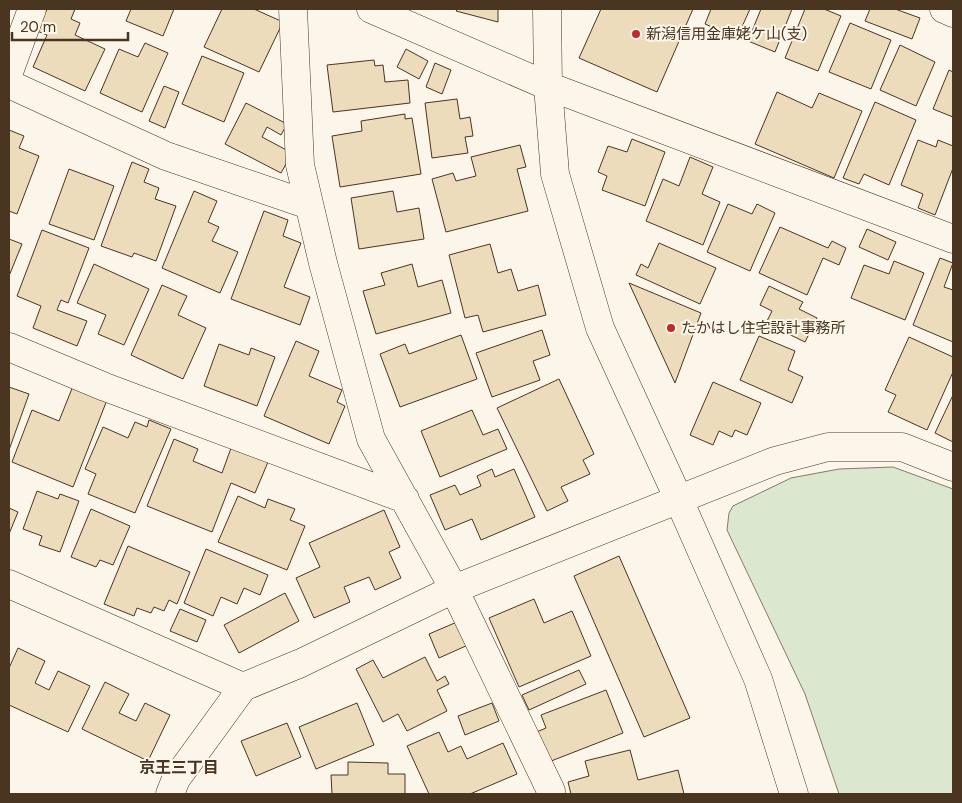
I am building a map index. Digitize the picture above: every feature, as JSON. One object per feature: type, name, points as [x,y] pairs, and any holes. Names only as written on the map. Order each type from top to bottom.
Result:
[{"type":"street","points":[[9,72],[32,9]]},
{"type":"street","points":[[293,9],[300,165],[371,438],[454,589],[551,791]]},
{"type":"street","points":[[371,9],[548,86],[953,239]]},
{"type":"street","points":[[547,9],[548,86],[555,174],[600,328],[680,500],[758,680],[794,794]]},
{"type":"street","points":[[944,9],[953,12]]},
{"type":"street","points":[[9,84],[166,156],[309,205]]},
{"type":"street","points":[[9,347],[104,387],[405,499]]},
{"type":"street","points":[[170,794],[176,779],[244,687],[301,663],[454,589],[775,462],[828,448],[902,447],[953,467]]},
{"type":"street","points":[[9,584],[244,687]]},
{"type":"green space","points":[[893,467],[953,489],[953,794],[839,794],[805,694],[727,530],[729,513],[733,506],[791,478],[839,469]]},
{"type":"building","points":[[47,9],[75,9],[71,19],[80,23],[75,35],[105,49],[85,91],[33,67],[47,35],[37,31]]},
{"type":"building","points":[[131,9],[174,9],[163,36],[126,21]]},
{"type":"building","points":[[222,9],[254,9],[283,22],[259,72],[204,47]]},
{"type":"building","points":[[458,9],[498,9],[498,22],[456,11]]},
{"type":"building","name":"新潟信用金庫姥ケ山(支)","points":[[601,9],[693,9],[657,92],[579,58]]},
{"type":"building","points":[[711,9],[750,9],[737,38],[705,24]]},
{"type":"building","points":[[761,9],[792,9],[775,52],[748,41]]},
{"type":"building","points":[[805,9],[824,9],[841,16],[818,71],[785,58]]},
{"type":"building","points":[[870,9],[895,9],[920,18],[912,39],[865,21]]},
{"type":"building","points":[[850,23],[891,40],[871,89],[829,72]]},
{"type":"building","points":[[145,43],[168,53],[142,112],[100,93],[119,49],[138,57]]},
{"type":"building","points":[[900,45],[935,62],[916,106],[880,90]]},
{"type":"building","points":[[406,49],[428,61],[419,79],[397,67]]},
{"type":"building","points":[[202,56],[244,73],[224,122],[182,104]]},
{"type":"building","points":[[374,60],[375,66],[383,65],[385,82],[408,80],[410,103],[333,112],[327,65]]},
{"type":"building","points":[[435,63],[451,70],[442,94],[426,87]]},
{"type":"building","points":[[949,70],[953,72],[953,117],[933,109]]},
{"type":"building","points":[[164,86],[179,92],[165,128],[149,121]]},
{"type":"building","points":[[777,92],[812,108],[819,93],[862,111],[834,178],[755,144]]},
{"type":"building","points":[[457,99],[460,119],[470,117],[473,136],[465,137],[468,153],[432,158],[425,103]]},
{"type":"building","points":[[875,102],[916,120],[889,185],[864,174],[859,184],[843,178]]},
{"type":"building","points":[[246,103],[287,124],[281,135],[267,127],[262,137],[292,153],[281,173],[225,144]]},
{"type":"building","points":[[405,114],[405,119],[412,118],[421,174],[340,187],[332,136],[362,131],[361,121]]},
{"type":"building","points":[[9,130],[24,136],[19,148],[39,156],[17,214],[9,211]]},
{"type":"building","points":[[632,139],[665,152],[645,206],[602,190],[607,176],[598,172],[608,146],[627,152]]},
{"type":"building","points":[[918,140],[936,147],[938,140],[953,146],[953,168],[935,215],[918,208],[923,194],[901,185]]},
{"type":"building","points":[[520,145],[526,167],[517,169],[528,211],[446,232],[432,179],[453,173],[456,181],[476,176],[471,157]]},
{"type":"building","points":[[690,157],[713,167],[702,194],[720,202],[703,245],[646,221],[663,179],[679,186]]},
{"type":"building","points":[[132,162],[149,169],[144,182],[159,188],[155,199],[176,206],[156,261],[134,253],[132,257],[101,246]]},
{"type":"building","points":[[69,169],[114,186],[94,240],[49,224]]},
{"type":"building","points":[[194,191],[217,201],[208,222],[219,227],[212,241],[238,252],[220,293],[162,268]]},
{"type":"building","points":[[393,191],[397,212],[419,208],[424,239],[359,249],[351,198]]},
{"type":"building","points":[[728,204],[752,214],[757,204],[775,213],[750,271],[707,252]]},
{"type":"building","points":[[264,211],[288,220],[283,236],[301,243],[284,287],[310,297],[300,325],[231,299]]},
{"type":"building","points":[[780,227],[828,248],[832,241],[846,248],[839,265],[823,258],[807,295],[759,273]]},
{"type":"building","points":[[867,229],[896,242],[888,260],[859,247]]},
{"type":"building","points":[[42,230],[89,248],[68,303],[61,300],[57,310],[87,321],[77,346],[33,328],[41,306],[17,296]]},
{"type":"building","points":[[9,239],[22,244],[9,276]]},
{"type":"building","points":[[659,243],[716,268],[700,304],[636,275],[641,264],[648,268]]},
{"type":"building","points":[[490,244],[498,273],[511,269],[518,291],[538,285],[546,315],[483,332],[478,315],[465,318],[449,255]]},
{"type":"building","points":[[940,258],[953,263],[944,287],[953,290],[953,342],[913,325]]},
{"type":"building","points":[[894,261],[924,273],[905,320],[851,298],[864,265],[889,274]]},
{"type":"building","points":[[94,264],[149,289],[124,345],[98,334],[106,315],[77,303]]},
{"type":"building","points":[[412,264],[418,287],[442,280],[451,313],[376,334],[363,291],[385,285],[381,273]]},
{"type":"building","points":[[629,283],[701,313],[675,383]]},
{"type":"building","points":[[162,285],[187,296],[178,315],[206,328],[183,379],[131,355]]},
{"type":"building","points":[[769,286],[803,302],[799,309],[817,318],[805,342],[766,323],[772,311],[760,305]]},
{"type":"building","points":[[542,330],[550,355],[533,361],[540,380],[492,397],[476,353]]},
{"type":"building","points":[[461,335],[477,379],[400,407],[380,354],[405,344],[409,354]]},
{"type":"building","points":[[759,336],[795,351],[788,370],[803,377],[792,403],[740,380]]},
{"type":"building","points":[[909,337],[953,357],[953,372],[927,430],[888,412],[896,395],[885,390]]},
{"type":"building","points":[[296,341],[319,351],[309,376],[342,390],[337,402],[345,406],[329,444],[264,416]]},
{"type":"building","points":[[219,344],[249,355],[251,348],[275,357],[257,406],[204,386]]},
{"type":"building","points":[[559,379],[594,454],[583,460],[590,474],[561,487],[568,501],[547,511],[497,408]]},
{"type":"building","points":[[713,382],[761,403],[747,435],[735,430],[732,437],[719,431],[713,445],[690,435]]},
{"type":"building","points":[[73,386],[107,400],[73,487],[12,462],[32,410],[59,421]]},
{"type":"building","points":[[9,387],[29,394],[9,450]]},
{"type":"building","points":[[953,395],[953,442],[935,433]]},
{"type":"building","points":[[472,410],[483,435],[498,429],[507,449],[440,477],[421,431]]},
{"type":"building","points":[[149,420],[171,429],[135,513],[88,494],[96,474],[85,469],[103,427],[128,438],[135,422],[147,427]]},
{"type":"building","points":[[174,439],[198,449],[193,461],[222,473],[231,448],[268,462],[255,493],[231,483],[212,532],[147,506]]},
{"type":"building","points":[[492,469],[495,477],[514,469],[535,517],[481,540],[472,519],[445,530],[430,495],[455,485],[460,495],[481,486],[477,476]]},
{"type":"building","points":[[37,491],[58,499],[60,494],[79,501],[60,552],[39,545],[42,536],[23,529]]},
{"type":"building","points":[[238,496],[265,508],[268,499],[295,509],[290,520],[305,526],[287,570],[218,542]]},
{"type":"building","points":[[9,508],[18,512],[9,534]]},
{"type":"building","points":[[91,509],[130,526],[113,565],[100,560],[96,567],[71,557]]},
{"type":"building","points":[[384,510],[400,547],[389,552],[401,578],[375,590],[369,577],[344,587],[350,602],[314,618],[296,578],[320,567],[309,543]]},
{"type":"building","points":[[128,546],[190,572],[177,604],[169,600],[164,611],[154,607],[151,613],[137,608],[134,616],[104,604]]},
{"type":"building","points":[[206,549],[268,575],[260,595],[244,588],[237,604],[221,597],[213,616],[184,603]]},
{"type":"building","points":[[619,556],[690,718],[644,737],[574,576]]},
{"type":"building","points":[[285,593],[299,621],[239,653],[224,625]]},
{"type":"building","points":[[534,599],[544,623],[572,611],[591,656],[519,687],[489,618]]},
{"type":"building","points":[[180,609],[206,620],[197,642],[170,631]]},
{"type":"building","points":[[457,622],[468,645],[439,658],[429,634]]},
{"type":"building","points":[[18,648],[45,661],[35,683],[49,690],[58,671],[90,686],[68,732],[9,705],[9,668]]},
{"type":"building","points":[[425,657],[437,681],[445,676],[449,684],[437,690],[447,711],[407,731],[398,714],[383,722],[356,669],[373,660],[383,678]]},
{"type":"building","points":[[579,670],[586,684],[529,710],[522,695]]},
{"type":"building","points":[[105,682],[129,694],[119,713],[136,721],[145,703],[170,715],[148,761],[82,729]]},
{"type":"building","points":[[606,690],[623,733],[546,763],[534,733],[546,728],[541,715]]},
{"type":"building","points":[[357,703],[374,745],[316,769],[299,727]]},
{"type":"building","points":[[492,703],[499,721],[465,735],[458,716]]},
{"type":"building","points":[[287,723],[301,757],[256,776],[241,741]]},
{"type":"building","points":[[439,732],[448,752],[461,746],[467,759],[503,743],[517,774],[470,794],[429,794],[407,746]]},
{"type":"building","points":[[630,750],[638,780],[678,770],[684,794],[571,794],[568,782],[589,776],[585,761]]},
{"type":"building","points":[[348,762],[388,763],[388,774],[405,774],[405,794],[332,794],[331,775],[348,775]]},
{"type":"place","name":"新潟信用金庫姥ケ山(支)","points":[[636,34]]},
{"type":"place","name":"たかはし住宅設計事務所","points":[[671,328]]},
{"type":"district","name":"京王三丁目","points":[[179,767]]}]
